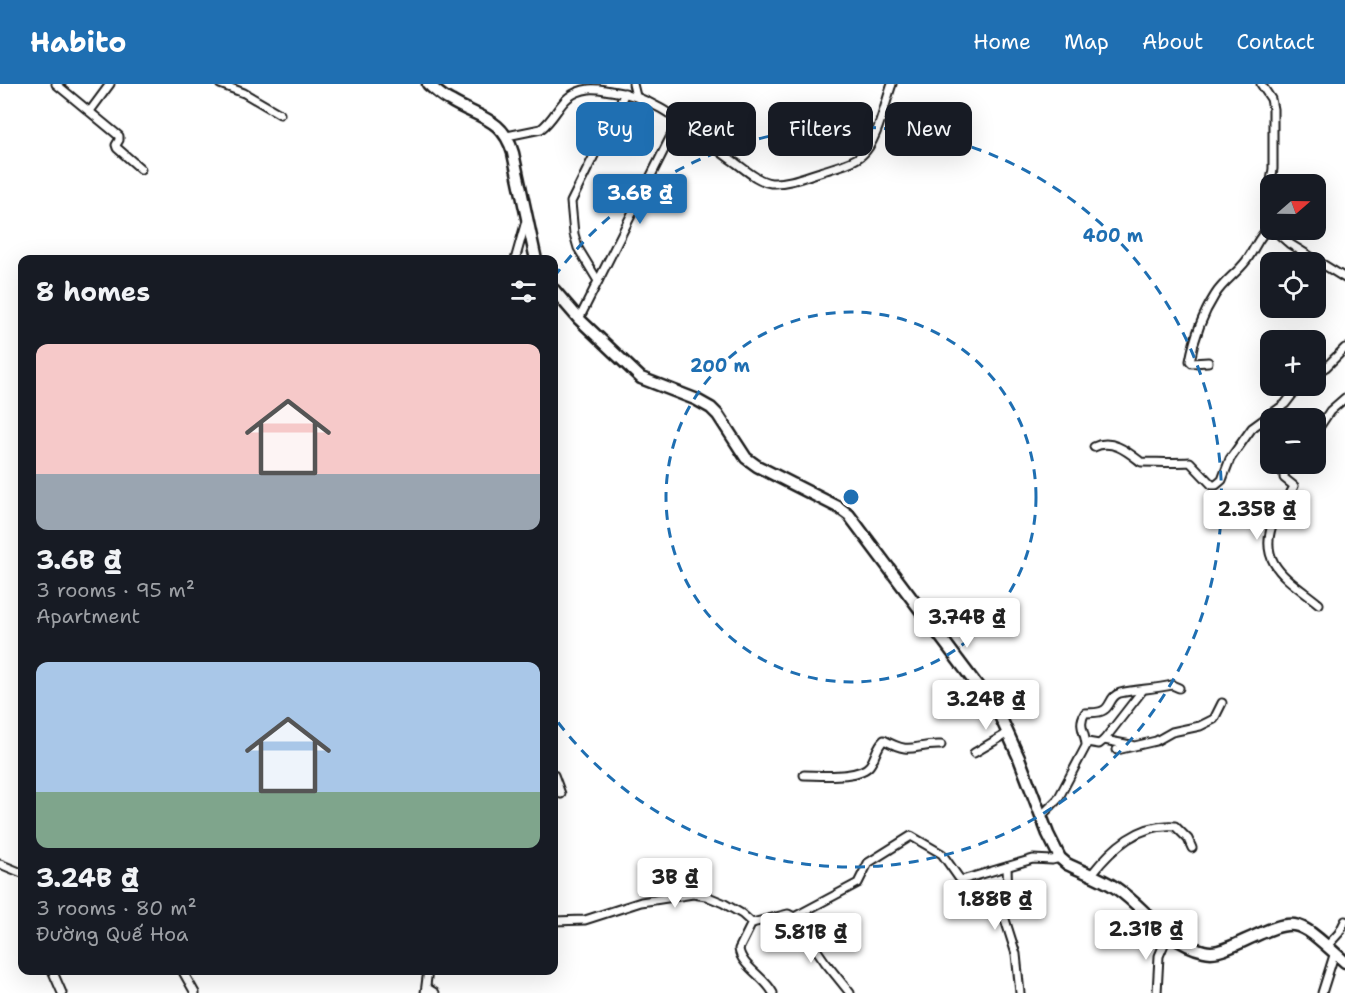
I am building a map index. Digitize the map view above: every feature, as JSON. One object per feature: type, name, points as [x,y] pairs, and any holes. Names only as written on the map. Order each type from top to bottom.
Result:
[{"type":"street","points":[[56,84],[119,135],[117,148],[141,170]]},
{"type":"street","points":[[90,111],[110,84]]},
{"type":"street","points":[[220,84],[244,93],[280,114]]},
{"type":"street","points":[[428,84],[452,102],[496,124],[507,136],[513,153],[535,255]]},
{"type":"street","points":[[633,84],[636,96]]},
{"type":"street","points":[[724,156],[756,178],[771,183],[789,182],[845,164],[863,154],[873,141],[892,84]]},
{"type":"street","points":[[1261,84],[1271,99],[1273,109],[1272,174]]},
{"type":"street","points":[[507,136],[541,129],[563,101],[589,89],[636,96],[666,112]]},
{"type":"street","points":[[598,281],[578,248],[571,202],[625,93]]},
{"type":"street","points":[[579,319],[666,146]]},
{"type":"street","points":[[516,255],[527,215]]},
{"type":"street","points":[[1208,362],[1192,363],[1190,361],[1200,325],[1214,296],[1234,276],[1260,239]]},
{"type":"street","points":[[1285,240],[1345,278]]},
{"type":"street","points":[[558,295],[579,319],[641,378],[695,399],[711,408],[746,458],[849,514],[1000,716],[1060,858],[1067,864],[1102,879],[1127,897],[1168,935],[1197,949],[1214,952],[1278,925],[1293,924],[1312,932],[1345,962]]},
{"type":"street","points":[[1326,366],[1345,348]]},
{"type":"street","points":[[1094,447],[1104,444],[1113,445],[1130,452],[1141,462],[1171,464],[1190,462],[1212,485],[1216,485],[1222,480],[1230,459],[1252,428],[1285,404],[1291,396]]},
{"type":"street","points":[[1326,417],[1345,398]]},
{"type":"street","points":[[1284,474],[1284,478],[1294,486],[1275,518],[1269,539],[1270,550],[1282,576],[1319,604]]},
{"type":"street","points":[[1087,742],[1081,728],[1085,714],[1098,713],[1106,709],[1112,697],[1120,693],[1158,689],[1171,685],[1179,688]]},
{"type":"street","points":[[1087,742],[1099,744],[1104,740],[1142,691]]},
{"type":"street","points":[[1116,750],[1156,741],[1172,732],[1207,723],[1214,719],[1221,704]]},
{"type":"street","points":[[974,753],[1008,734]]},
{"type":"street","points":[[804,775],[852,774],[864,770],[868,767],[877,747],[884,740],[893,746],[909,750],[926,745],[941,745]]},
{"type":"street","points":[[1104,740],[1136,746]]},
{"type":"street","points":[[1041,816],[1058,799],[1087,742]]},
{"type":"street","points":[[558,786],[561,794]]},
{"type":"street","points":[[1091,875],[1107,856],[1132,835],[1146,828],[1167,825],[1179,827],[1192,848]]},
{"type":"street","points":[[794,917],[858,883],[868,863],[910,836],[942,854],[962,880],[1033,859],[1060,858]]},
{"type":"street","points":[[0,864],[18,871]]},
{"type":"street","points":[[1006,867],[1008,896],[1002,910],[1016,954],[1020,993]]},
{"type":"street","points":[[558,921],[585,920],[641,902],[693,894],[706,896],[723,903],[752,923]]},
{"type":"street","points":[[773,993],[768,984],[742,959],[739,949],[752,923],[788,914],[794,917],[850,993]]},
{"type":"street","points":[[1322,993],[1331,949],[1345,921]]},
{"type":"street","points":[[1157,993],[1159,956],[1168,935]]},
{"type":"street","points":[[54,975],[62,993]]},
{"type":"street","points":[[185,975],[195,993]]},
{"type":"street","points":[[428,975],[426,991],[435,993]]}]
